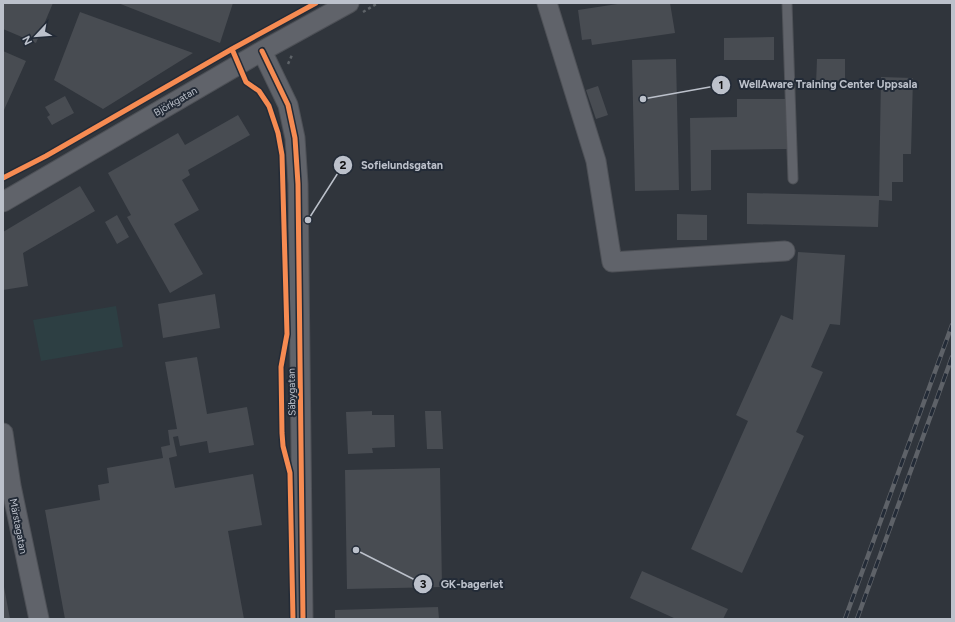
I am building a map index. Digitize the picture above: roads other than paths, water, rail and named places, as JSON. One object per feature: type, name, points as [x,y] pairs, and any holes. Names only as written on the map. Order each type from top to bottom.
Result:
[{"type":"street","points":[[547,3],[596,161],[612,262],[785,250]]},
{"type":"street","name":"Björkgatan","points":[[3,202],[262,51],[354,9]]},
{"type":"street","name":"Säbygatan","points":[[262,51],[288,105],[295,138],[298,184],[303,619]]},
{"type":"street","name":"Märstagatan","points":[[3,433],[11,486],[39,619]]},
{"type":"lane","points":[[787,3],[793,180]]},
{"type":"railway","points":[[845,619],[952,325]]},
{"type":"railway","points":[[857,619],[952,357]]},
{"type":"place","name":"WellAware Training Center Uppsala","points":[[643,99]]},
{"type":"place","name":"Sofielundsgatan","points":[[308,220]]},
{"type":"place","name":"GK-bageriet","points":[[356,550]]}]
